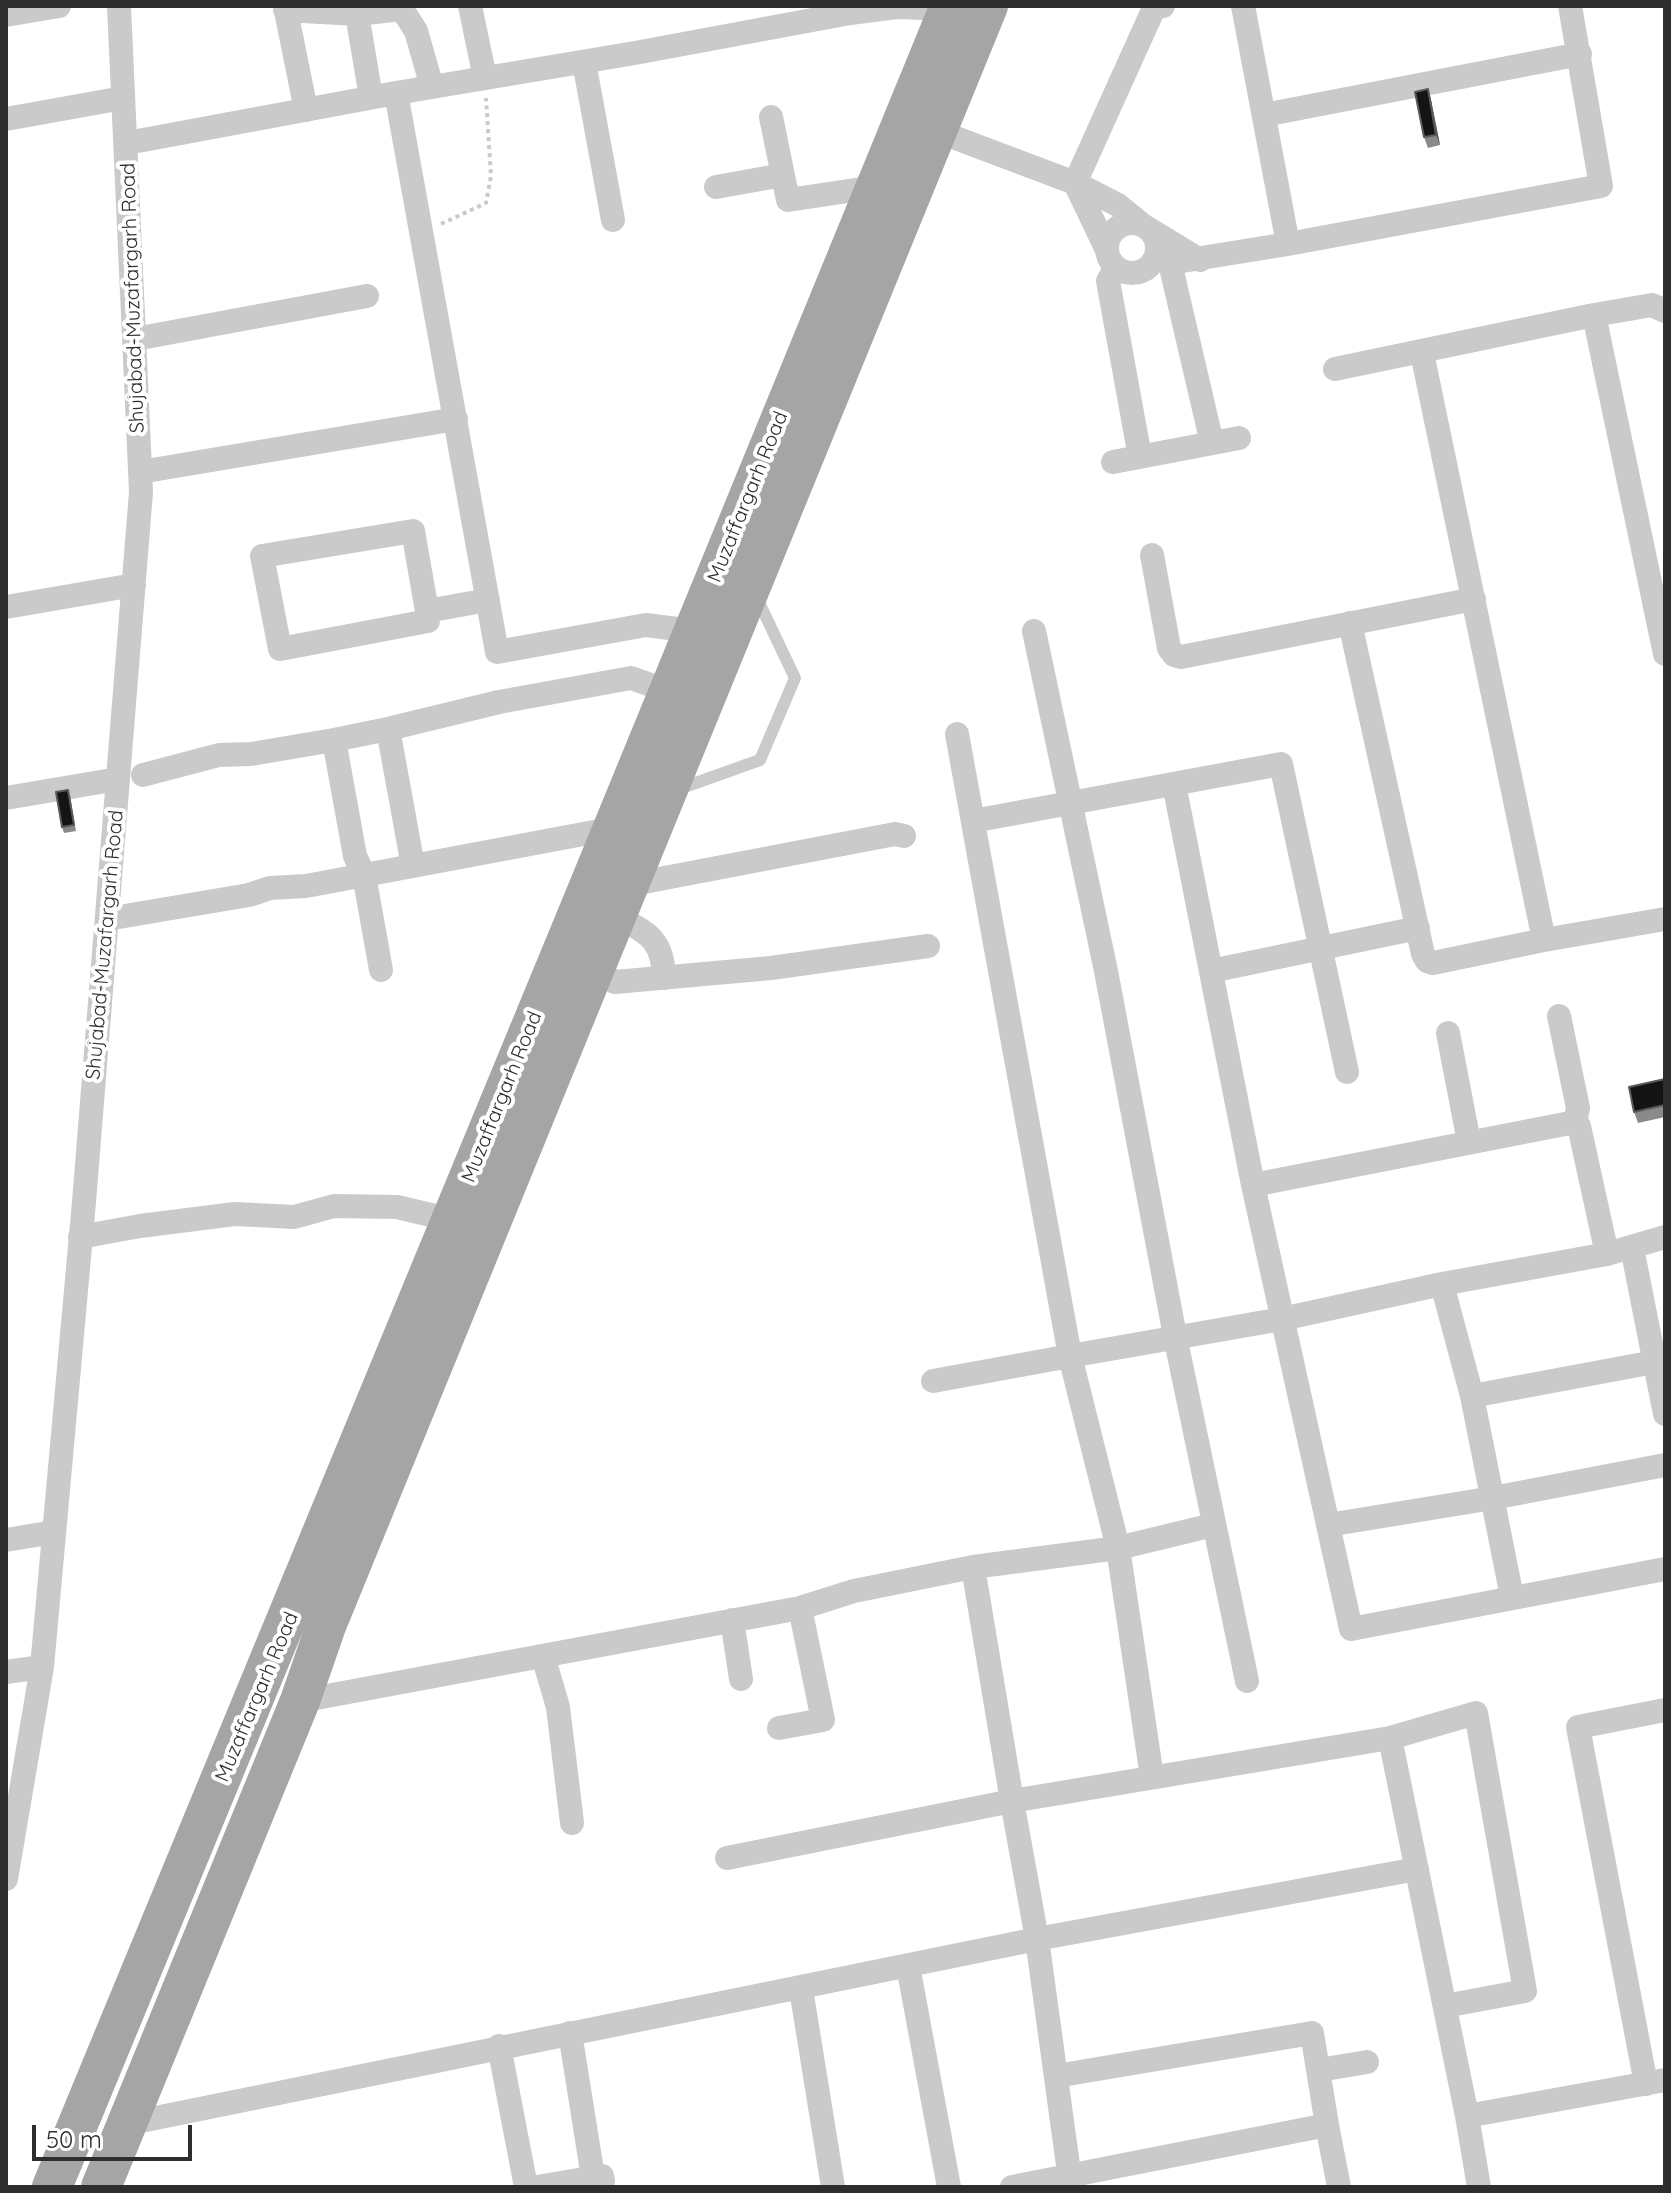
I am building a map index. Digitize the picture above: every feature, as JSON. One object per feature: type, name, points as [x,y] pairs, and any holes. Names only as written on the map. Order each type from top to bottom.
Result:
[{"type":"main road","name":"Muzaffargarh Road","points":[[101,2187],[300,1701],[326,1626],[988,6]]},
{"type":"main road","name":"Muzaffargarh Road","points":[[52,2187],[293,1611],[610,829],[949,8]]},
{"type":"street","points":[[6,15],[59,6]]},
{"type":"street","name":"Shujabad-Muzafargarh Road","points":[[6,1879],[8,1842],[42,1667],[141,492],[119,6]]},
{"type":"street","points":[[470,6],[485,78]]},
{"type":"street","points":[[1163,6],[1154,8],[1075,183],[1111,258],[1127,273],[1601,186],[1570,6]]},
{"type":"street","points":[[1243,6],[1288,244]]},
{"type":"street","points":[[127,143],[850,13],[897,7],[949,8]]},
{"type":"street","points":[[306,110],[285,8],[357,14],[402,9],[416,31],[432,87]]},
{"type":"street","points":[[357,14],[371,97]]},
{"type":"street","points":[[1264,115],[1580,54]]},
{"type":"street","points":[[584,62],[613,220]]},
{"type":"street","points":[[396,93],[497,652],[646,625],[693,631]]},
{"type":"street","points":[[6,119],[123,98]]},
{"type":"street","points":[[771,117],[788,200],[875,187]]},
{"type":"street","points":[[937,131],[1075,183],[1118,205],[1155,237],[1159,265],[1212,443]]},
{"type":"street","points":[[716,187],[783,175]]},
{"type":"street","points":[[1140,457],[1108,281],[1112,231],[1128,223],[1144,226],[1200,260]]},
{"type":"street","points":[[135,339],[367,296]]},
{"type":"street","points":[[1335,369],[1594,315],[1652,305],[1665,311]]},
{"type":"street","points":[[1594,315],[1665,654]]},
{"type":"street","points":[[1422,353],[1544,940]]},
{"type":"street","points":[[140,472],[456,419]]},
{"type":"street","points":[[1113,462],[1239,438]]},
{"type":"street","points":[[413,531],[427,611],[428,621],[280,649],[262,556],[413,531]]},
{"type":"street","points":[[1152,555],[1169,648],[1174,655],[1181,657],[1474,599]]},
{"type":"street","points":[[6,607],[134,585]]},
{"type":"street","points":[[427,611],[488,600]]},
{"type":"street","points":[[1350,623],[1427,961],[1433,963],[1665,919]]},
{"type":"street","points":[[1034,631],[1106,971],[1175,1336],[1247,1681]]},
{"type":"street","points":[[143,775],[219,755],[251,754],[334,740],[499,702],[631,678],[668,691]]},
{"type":"street","points":[[388,729],[413,866]]},
{"type":"street","points":[[957,734],[1070,1356],[1118,1548],[1152,1777]]},
{"type":"street","points":[[334,740],[355,856],[364,875],[381,970]]},
{"type":"street","points":[[973,821],[1278,763],[1283,766],[1347,1072]]},
{"type":"street","points":[[6,798],[118,779]]},
{"type":"street","points":[[1174,784],[1253,1185],[1351,1629],[1665,1569]]},
{"type":"street","points":[[107,919],[249,895],[270,888],[306,886],[610,829]]},
{"type":"street","points":[[664,978],[664,956],[622,901],[895,834],[904,836]]},
{"type":"street","points":[[1211,971],[1418,928]]},
{"type":"street","points":[[594,970],[615,982],[771,968],[928,946]]},
{"type":"street","points":[[1559,1016],[1578,1108],[1575,1122]]},
{"type":"street","points":[[1448,1033],[1469,1142]]},
{"type":"street","points":[[1253,1185],[1575,1122]]},
{"type":"street","points":[[1575,1122],[1579,1126],[1607,1254]]},
{"type":"street","points":[[80,1237],[235,1214],[294,1217],[334,1206],[397,1207],[452,1220]]},
{"type":"street","points":[[933,1381],[1282,1319],[1442,1284],[1607,1254],[1665,1237]]},
{"type":"street","points":[[1632,1248],[1660,1362],[1665,1414]]},
{"type":"street","points":[[1442,1284],[1472,1396],[1512,1597]]},
{"type":"street","points":[[1472,1396],[1660,1362]]},
{"type":"street","points":[[1328,1525],[1665,1465]]},
{"type":"street","points":[[300,1701],[800,1608],[854,1591],[973,1567],[1118,1548],[1213,1525]]},
{"type":"street","points":[[6,1540],[54,1532]]},
{"type":"street","points":[[973,1567],[1037,1939],[1070,2181]]},
{"type":"street","points":[[779,1728],[823,1720],[800,1608]]},
{"type":"street","points":[[732,1620],[741,1679]]},
{"type":"street","points":[[543,1656],[558,1707],[572,1823]]},
{"type":"street","points":[[6,1672],[42,1667]]},
{"type":"street","points":[[1467,2116],[1655,2082],[1578,1727],[1665,1710]]},
{"type":"street","points":[[727,1858],[1012,1801],[1390,1738],[1476,1713],[1525,1991],[1445,2006]]},
{"type":"street","points":[[1390,1738],[1479,2187]]},
{"type":"street","points":[[126,2124],[1037,1939],[1417,1869]]},
{"type":"street","points":[[908,1966],[949,2187]]},
{"type":"street","points":[[801,1989],[833,2187]]},
{"type":"street","points":[[537,2187],[599,2182],[570,2033]]},
{"type":"street","points":[[1056,2076],[1312,2033],[1339,2187]]},
{"type":"street","points":[[499,2046],[526,2187]]},
{"type":"street","points":[[1319,2070],[1367,2062]]},
{"type":"street","points":[[1012,2187],[1070,2181],[1327,2125]]},
{"type":"lane","points":[[666,794],[760,760],[795,678],[752,585]]},
{"type":"path","points":[[422,235],[486,203],[491,176],[485,78]]},
{"type":"building","points":[[1428,89],[1436,135],[1424,137],[1415,92]]},
{"type":"building","points":[[68,790],[74,825],[62,827],[56,792]]},
{"type":"building","points":[[1665,1079],[1665,1105],[1634,1112],[1629,1087]]}]
